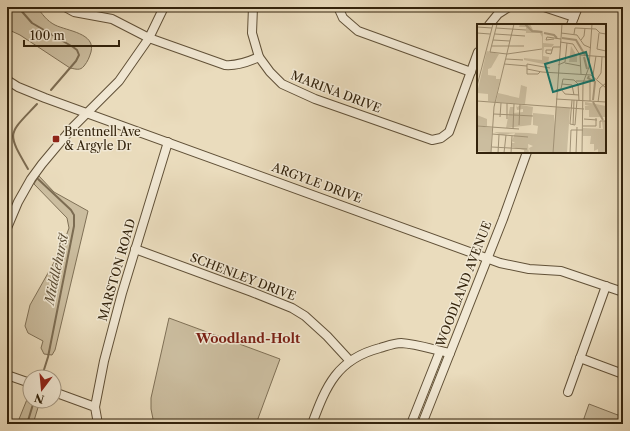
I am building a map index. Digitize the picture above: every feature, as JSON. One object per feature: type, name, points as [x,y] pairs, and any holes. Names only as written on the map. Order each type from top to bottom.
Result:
[{"type":"street","points":[[66,7],[74,12],[112,19],[149,38],[225,65],[233,66],[259,57]]},
{"type":"street","points":[[7,228],[18,202],[38,169],[59,142],[120,81],[149,38],[164,7]]},
{"type":"street","name":"MARINA DRIVE","points":[[253,7],[252,33],[259,57],[270,72],[282,84],[299,93],[424,138],[432,140],[441,138],[449,132],[471,72]]},
{"type":"street","points":[[338,7],[343,18],[358,31],[471,72],[477,55]]},
{"type":"street","points":[[490,24],[498,14],[509,7]]},
{"type":"street","points":[[544,7],[573,21],[578,7]]},
{"type":"street","name":"ARGYLE DRIVE","points":[[7,80],[18,87],[45,98],[500,263],[529,269],[561,271],[623,292]]},
{"type":"street","name":"MARSTON ROAD","points":[[95,407],[104,361],[135,249],[168,142]]},
{"type":"street","name":"WOODLAND AVENUE","points":[[422,424],[527,153]]},
{"type":"street","name":"SCHENLEY DRIVE","points":[[135,249],[292,308],[305,316],[327,336],[350,361]]},
{"type":"street","points":[[568,392],[606,286]]},
{"type":"street","points":[[312,424],[324,393],[336,374],[350,361],[369,351],[400,343],[450,353]]},
{"type":"street","points":[[411,424],[440,351]]},
{"type":"street","points":[[580,358],[623,374]]},
{"type":"street","points":[[7,375],[22,380]]},
{"type":"street","points":[[62,395],[95,407],[98,424]]},
{"type":"shaded area","points":[[7,7],[37,7],[52,23],[85,37],[91,46],[91,52],[82,68],[70,68],[20,35],[7,29],[11,20],[7,14]]},
{"type":"shaded area","points":[[39,176],[54,192],[88,211],[55,350],[52,355],[44,354],[41,348],[43,341],[28,333],[25,326],[30,305],[61,250],[69,228],[67,218],[34,184]]},
{"type":"shaded area","points":[[169,318],[280,359],[256,424],[154,424],[151,409],[151,398]]},
{"type":"shaded area","points":[[589,404],[623,417],[623,424],[582,424]]},
{"type":"shaded area","points":[[23,409],[38,409],[33,424],[17,424]]},
{"type":"waterway","name":"Middlehurst","points":[[18,7],[32,23],[73,47],[77,50],[79,55],[76,61],[51,90]]},
{"type":"waterway","name":"Middlehurst","points":[[28,169],[16,147],[13,134],[20,122],[37,104]]},
{"type":"waterway","name":"Middlehurst","points":[[38,179],[71,210],[74,215],[74,226],[48,357],[44,369]]},
{"type":"waterway","name":"Middlehurst","points":[[27,424],[32,409]]},
{"type":"place","name":"Brentnell Ave & Argyle Dr","points":[[56,139]]},
{"type":"district","name":"Woodland-Holt","points":[[248,338]]}]
